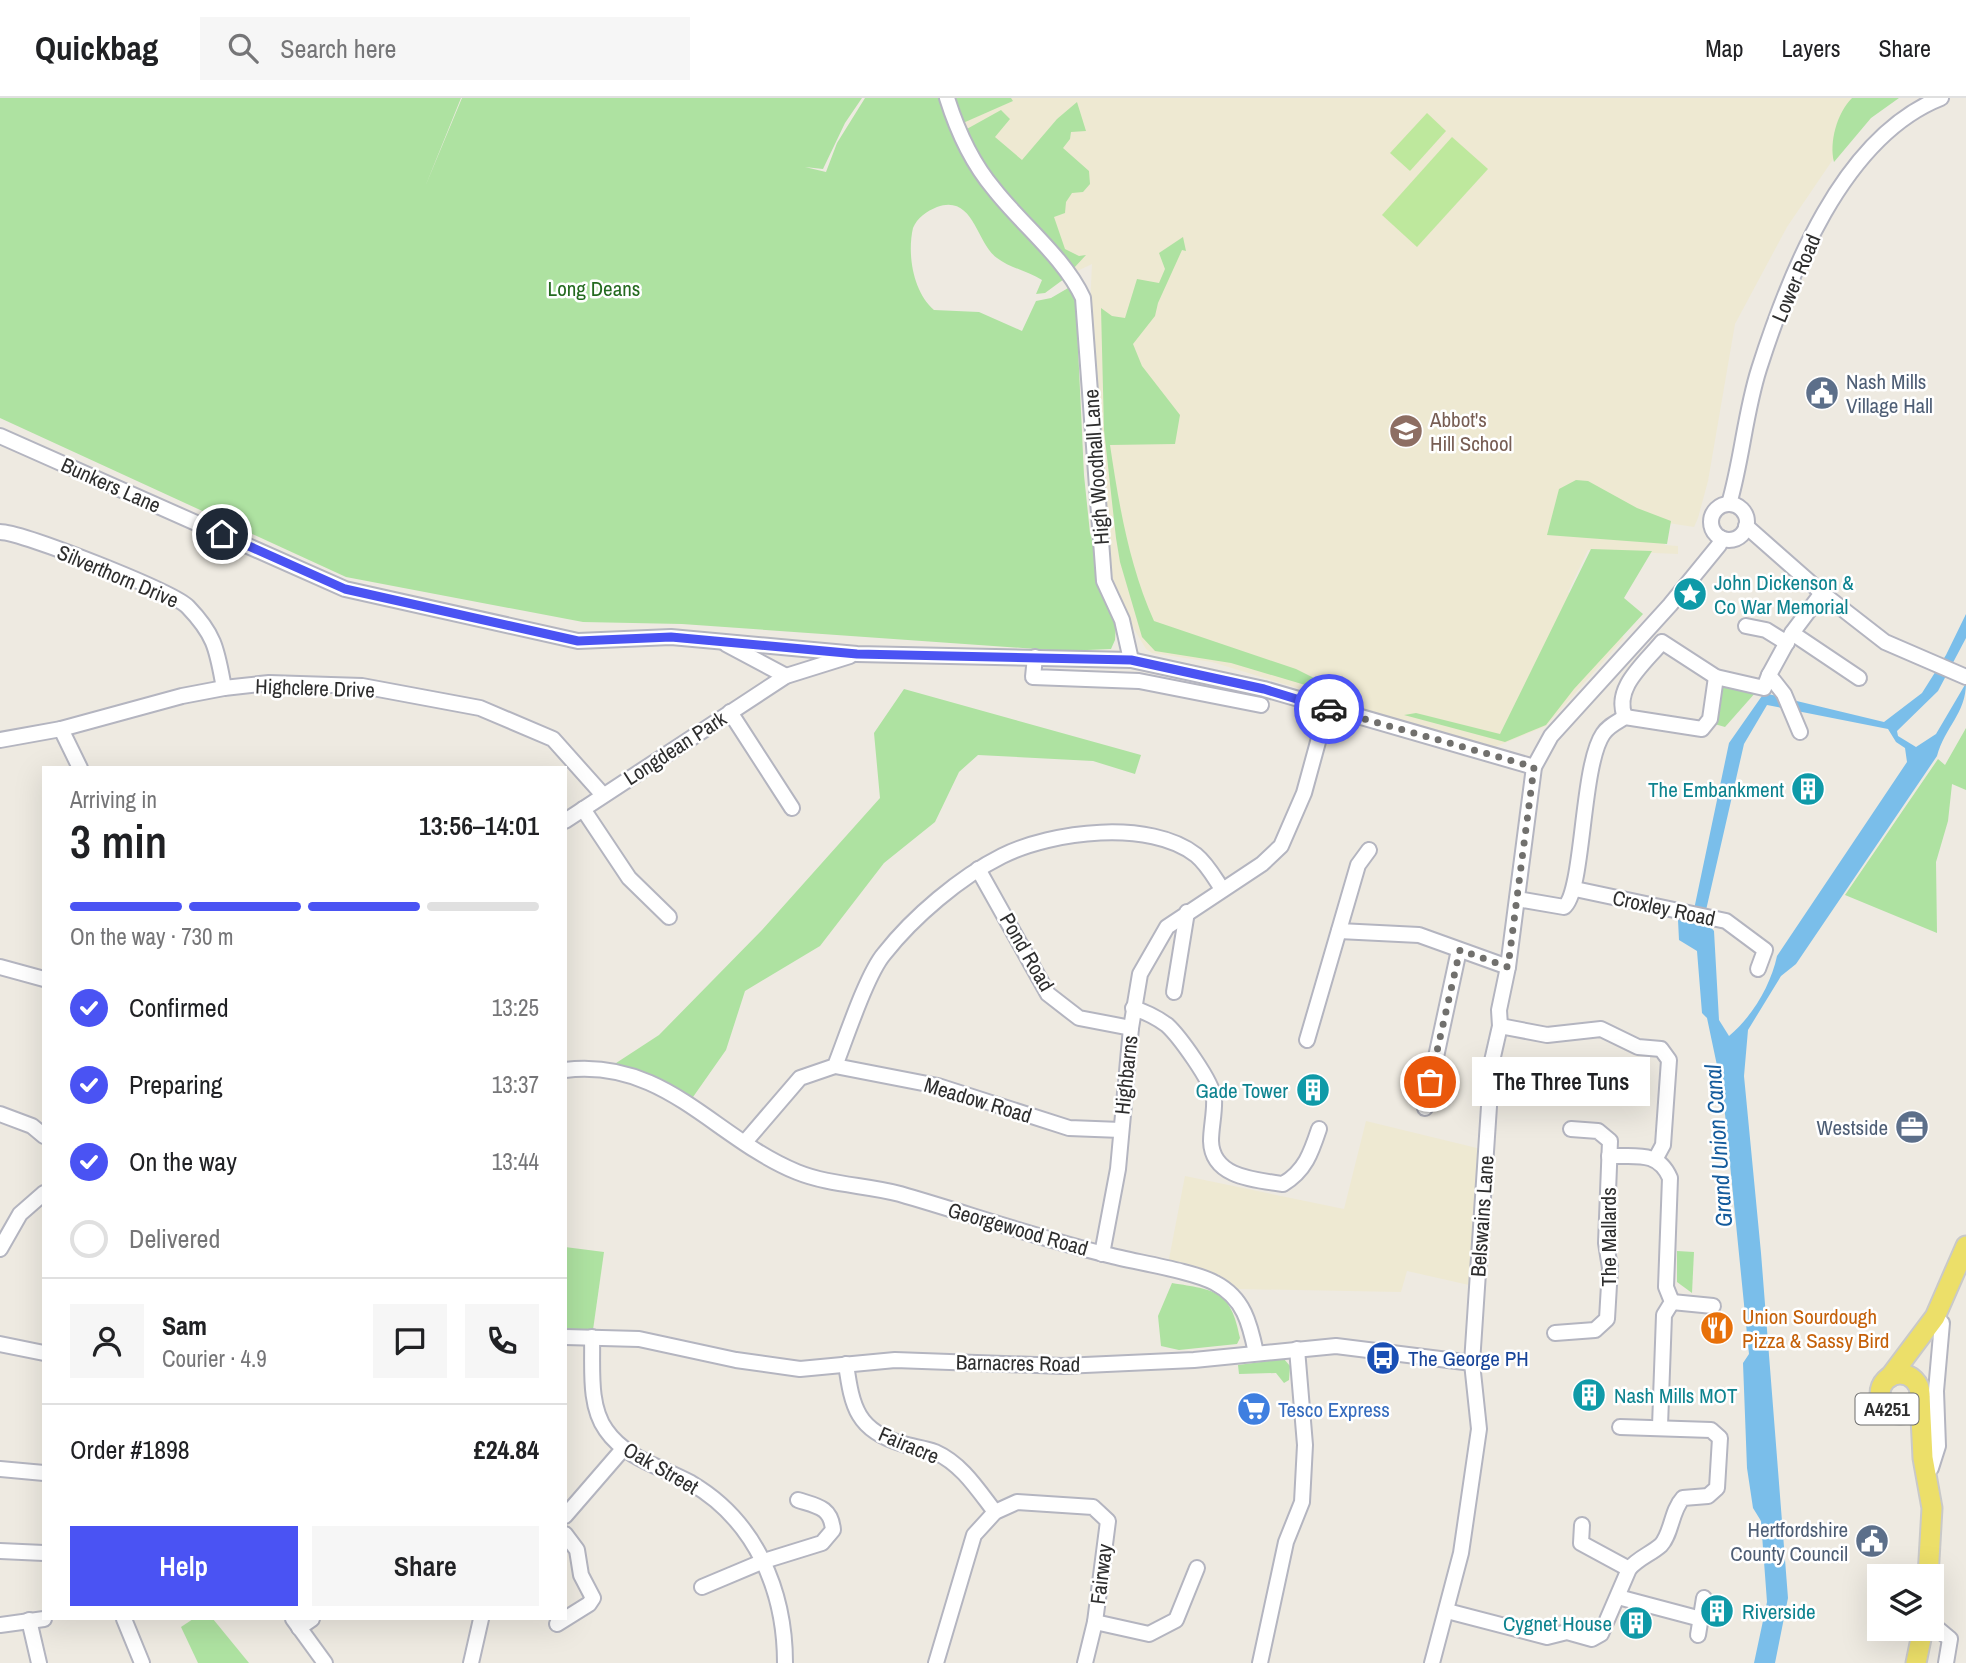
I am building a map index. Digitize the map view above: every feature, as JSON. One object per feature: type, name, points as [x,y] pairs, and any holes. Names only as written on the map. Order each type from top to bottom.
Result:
[{"type":"main road","name":"A4251","points":[[1924,1466],[1906,1428],[1885,1408],[1880,1394],[1889,1377],[1930,1325],[1961,1271],[1966,1246]]},
{"type":"main road","name":"A4251","points":[[1928,1564],[1932,1508],[1924,1466],[1916,1368],[1930,1325]]},
{"type":"main road","name":"A4251","points":[[1889,1377],[1907,1376],[1919,1391],[1916,1407],[1908,1413],[1891,1412]]},
{"type":"main road","points":[[1916,1663],[1921,1641]]},
{"type":"street","name":"High Woodhall Lane","points":[[947,98],[957,130],[992,187],[1069,275],[1083,298],[1104,581],[1122,620],[1131,660]]},
{"type":"street","name":"Lower Road","points":[[1729,504],[1759,370],[1800,258],[1836,195],[1877,142],[1898,121],[1941,98]]},
{"type":"street","name":"Bunkers Lane","points":[[0,436],[345,589],[578,641],[671,637],[857,654],[1131,660],[1264,689],[1534,767]]},
{"type":"street","points":[[1746,526],[1736,539],[1721,538],[1712,529],[1712,518],[1716,509],[1729,504],[1741,509],[1746,526],[1822,593],[1885,642],[1962,676]]},
{"type":"street","name":"Silverthorn Drive","points":[[0,531],[99,564],[186,605],[215,641],[224,688]]},
{"type":"street","points":[[1534,767],[1550,736],[1670,605],[1719,545],[1721,538]]},
{"type":"street","points":[[1625,717],[1619,704],[1622,691],[1662,642],[1716,677],[1764,688],[1790,638],[1822,593]]},
{"type":"street","points":[[1746,626],[1790,638],[1859,678]]},
{"type":"street","points":[[720,641],[786,676]]},
{"type":"street","name":"Longdean Park","points":[[567,820],[786,676],[857,654]]},
{"type":"street","points":[[1035,657],[1033,677],[1139,681],[1261,705]]},
{"type":"street","points":[[1769,676],[1784,694],[1800,732]]},
{"type":"street","points":[[1517,900],[1564,907],[1575,889],[1581,828],[1601,736],[1625,717],[1702,729],[1710,719],[1716,677]]},
{"type":"street","name":"Highclere Drive","points":[[0,740],[61,729],[182,696],[224,688],[269,683],[362,685],[480,708],[553,739],[603,795]]},
{"type":"street","name":"Highbarns","points":[[1102,1254],[1118,1169],[1133,1008],[1140,974],[1167,927],[1262,864],[1281,846],[1304,793],[1327,709]]},
{"type":"street","points":[[730,712],[792,808]]},
{"type":"street","points":[[61,729],[79,766]]},
{"type":"street","name":"Belswains Lane","points":[[1432,1663],[1461,1553],[1479,1429],[1472,1363],[1492,1060],[1500,1026],[1499,1010],[1508,967],[1534,767]]},
{"type":"street","points":[[583,808],[629,878],[669,916]]},
{"type":"street","points":[[745,1142],[800,1078],[835,1066],[882,955],[948,891],[1004,854],[1046,841],[1086,833],[1137,833],[1170,842],[1195,854],[1222,889]]},
{"type":"street","points":[[1307,1040],[1358,865],[1369,850]]},
{"type":"street","name":"Pond Road","points":[[978,869],[1048,994],[1079,1018],[1131,1028]]},
{"type":"street","name":"Croxley Road","points":[[1575,889],[1726,921],[1765,950],[1758,969]]},
{"type":"street","points":[[1174,992],[1187,912]]},
{"type":"street","points":[[1339,931],[1419,936],[1508,967]]},
{"type":"street","points":[[1425,1108],[1460,950]]},
{"type":"street","points":[[0,967],[42,978]]},
{"type":"street","points":[[1133,1008],[1151,1014],[1169,1027],[1203,1075],[1214,1096],[1211,1144],[1218,1160],[1230,1173],[1283,1184],[1297,1176],[1309,1159],[1319,1129]]},
{"type":"street","points":[[1500,1026],[1547,1035],[1601,1029],[1638,1047],[1661,1049],[1669,1060],[1660,1162],[1670,1178],[1666,1287],[1672,1302]]},
{"type":"street","name":"Meadow Road","points":[[835,1066],[938,1086],[1069,1128],[1121,1130]]},
{"type":"street","name":"Georgewood Road","points":[[567,1070],[617,1071],[650,1081],[780,1164],[815,1178],[898,1194],[1102,1254],[1214,1282],[1235,1298],[1250,1320],[1256,1353]]},
{"type":"street","points":[[0,1114],[32,1126],[42,1134]]},
{"type":"street","points":[[1571,1129],[1598,1131],[1610,1141],[1609,1156],[1660,1162]]},
{"type":"street","name":"The Mallards","points":[[1555,1333],[1595,1330],[1607,1319],[1611,1268],[1606,1243],[1609,1156]]},
{"type":"street","points":[[0,1249],[20,1214],[42,1195]]},
{"type":"street","points":[[1672,1302],[1713,1306]]},
{"type":"street","points":[[1660,1426],[1664,1315],[1672,1302]]},
{"type":"street","points":[[1924,1466],[1931,1468],[1938,1446],[1936,1391],[1942,1323],[1930,1325]]},
{"type":"street","name":"Barnacres Road","points":[[567,1337],[639,1339],[736,1360],[800,1369],[895,1360],[1063,1366],[1210,1360],[1336,1346],[1472,1363]]},
{"type":"street","name":"Oak Street","points":[[592,1337],[593,1395],[604,1429],[623,1449],[692,1484],[718,1504],[744,1530],[764,1561],[783,1618],[785,1663]]},
{"type":"street","points":[[0,1344],[42,1353]]},
{"type":"street","points":[[1260,1663],[1286,1542],[1302,1502],[1305,1451],[1297,1349]]},
{"type":"street","name":"Fairacre","points":[[846,1364],[852,1405],[866,1424],[881,1437],[934,1452],[963,1471],[995,1512]]},
{"type":"street","points":[[1447,1611],[1547,1637],[1567,1632],[1592,1639],[1601,1634],[1629,1569],[1635,1561],[1663,1543],[1674,1508],[1683,1498],[1709,1496],[1717,1488],[1720,1438],[1711,1430],[1660,1426],[1620,1427]]},
{"type":"street","points":[[567,1514],[623,1449]]},
{"type":"street","points":[[0,1469],[42,1473]]},
{"type":"street","points":[[702,1587],[764,1561],[822,1543],[833,1530],[832,1518],[824,1508],[798,1500]]},
{"type":"street","name":"Fairway","points":[[995,1512],[1017,1502],[1093,1507],[1108,1521],[1096,1622],[1085,1663]]},
{"type":"street","points":[[936,1663],[974,1535],[995,1512]]},
{"type":"street","points":[[1582,1525],[1581,1544],[1629,1569]]},
{"type":"street","points":[[567,1537],[577,1550],[581,1576],[593,1598],[589,1604],[567,1617]]},
{"type":"street","points":[[0,1551],[42,1553]]},
{"type":"street","points":[[1096,1622],[1149,1634],[1176,1620],[1197,1568]]},
{"type":"street","points":[[1618,1597],[1701,1619]]},
{"type":"street","points":[[1698,1635],[1704,1598]]},
{"type":"street","points":[[0,1625],[37,1619],[39,1663]]},
{"type":"street","points":[[124,1620],[142,1663]]},
{"type":"street","points":[[471,1663],[481,1620]]},
{"type":"street","points":[[556,1624],[563,1620]]},
{"type":"street","points":[[296,1624],[325,1663]]},
{"type":"street","points":[[1944,1634],[1950,1639],[1946,1663]]},
{"type":"shaded area","name":"Abbot's Hill School","points":[[946,98],[1884,98],[1892,102],[1876,110],[1836,155],[1787,227],[1735,324],[1708,481],[1698,518],[1694,527],[1668,523],[1665,545],[1678,546],[1678,554],[1588,550],[1568,592],[1624,638],[1546,726],[1495,747],[1350,711],[1351,707],[1337,700],[1212,662],[1152,653],[1146,649],[1131,624],[1110,571],[1089,327],[1092,264],[1073,273],[994,182]]},
{"type":"shaded area","points":[[1366,1121],[1481,1149],[1476,1162],[1480,1170],[1469,1285],[1407,1271],[1401,1292],[1238,1289],[1222,1280],[1168,1264],[1185,1176],[1344,1209]]},
{"type":"green space","name":"Long Deans","points":[[0,98],[461,98],[425,187],[462,98],[862,98],[845,123],[823,169],[805,167],[826,172],[837,143],[865,98],[940,98],[950,124],[977,172],[1010,216],[1064,279],[1045,293],[1036,294],[1042,280],[997,258],[967,213],[959,207],[949,205],[926,213],[913,228],[913,272],[921,293],[934,310],[979,312],[1022,331],[1036,301],[1051,298],[1075,284],[1084,475],[1090,533],[1116,624],[1115,640],[1111,649],[1064,651],[682,624],[583,622],[346,577],[0,418]]},
{"type":"green space","points":[[949,98],[1011,98],[1013,101],[963,123]]},
{"type":"green space","points":[[1852,98],[1899,98],[1871,118],[1834,162],[1836,128],[1842,112]]},
{"type":"green space","points":[[1077,102],[1086,131],[1071,132],[1070,139],[1063,148],[1089,171],[1090,184],[1083,192],[1072,193],[1066,202],[1065,213],[1054,217],[1065,249],[1079,256],[1086,255],[1073,269],[995,180],[970,144],[965,130],[1001,110],[1010,119],[995,137],[1022,160],[1057,119]]},
{"type":"green space","points":[[1427,113],[1446,131],[1410,171],[1390,153]]},
{"type":"green space","points":[[1452,137],[1488,169],[1417,247],[1382,215]]},
{"type":"green space","points":[[1183,237],[1186,251],[1182,250],[1158,303],[1155,316],[1133,344],[1142,366],[1180,415],[1175,444],[1110,445],[1131,557],[1154,621],[1296,669],[1328,685],[1322,690],[1231,663],[1155,651],[1142,637],[1120,562],[1116,538],[1104,430],[1101,308],[1112,316],[1125,318],[1137,279],[1159,283],[1165,269],[1159,253]]},
{"type":"green space","points":[[1576,480],[1588,481],[1637,508],[1671,521],[1667,544],[1547,535],[1559,489]]},
{"type":"green space","points":[[1591,549],[1652,551],[1624,598],[1643,614],[1574,689],[1546,725],[1505,742],[1404,715],[1416,713],[1500,734]]},
{"type":"green space","points":[[1722,684],[1756,692],[1725,727],[1711,723]]},
{"type":"green space","points":[[904,689],[1141,755],[1135,774],[1093,761],[978,755],[959,772],[935,822],[884,863],[820,946],[745,991],[726,1050],[686,1107],[610,1067],[659,1035],[762,930],[880,798],[874,733]]},
{"type":"green space","points":[[1966,728],[1966,790],[1952,784],[1948,821],[1936,862],[1937,933],[1845,895],[1938,759],[1945,765]]},
{"type":"green space","points":[[567,1247],[604,1252],[592,1337],[567,1337]]},
{"type":"green space","points":[[1677,1251],[1694,1252],[1692,1293],[1677,1282]]},
{"type":"green space","points":[[1172,1283],[1210,1291],[1226,1301],[1236,1322],[1240,1338],[1237,1344],[1179,1350],[1161,1346],[1158,1316]]},
{"type":"green space","points":[[1284,1359],[1290,1366],[1289,1380],[1284,1383],[1276,1373],[1239,1374],[1238,1365]]},
{"type":"green space","points":[[192,1620],[214,1620],[249,1663],[198,1663],[181,1627]]},
{"type":"water","points":[[1966,614],[1966,638],[1938,691],[1897,731],[1898,736],[1916,747],[1936,734],[1966,683],[1963,703],[1937,756],[1796,964],[1781,976],[1748,1030],[1744,1076],[1788,1598],[1775,1663],[1754,1663],[1767,1602],[1761,1521],[1753,1508],[1747,1468],[1743,1363],[1749,1354],[1723,1094],[1707,1018],[1702,1013],[1697,951],[1679,940],[1678,920],[1692,919],[1729,743],[1764,693],[1884,722],[1922,693],[1946,655]],"holes":[[[1767,705],[1888,729],[1896,742],[1905,748],[1907,762],[1777,956],[1759,1000],[1729,1036],[1719,1020],[1714,931],[1704,919],[1744,744]]]},
{"type":"way so far","points":[[1329,709],[1534,767],[1508,967],[1460,950],[1430,1082]]},
{"type":"place","name":"Nash Mills Village Hall","points":[[1822,393]]},
{"type":"place","name":"Abbot's Hill School","points":[[1406,431]]},
{"type":"place","name":"John Dickenson & Co War Memorial","points":[[1690,594]]},
{"type":"place","name":"The Embankment","points":[[1808,789]]},
{"type":"place","name":"The Three Tuns","points":[[1430,1082]]},
{"type":"place","name":"Gade Tower","points":[[1313,1090]]},
{"type":"place","name":"Westside","points":[[1912,1127]]},
{"type":"place","name":"Union Sourdough Pizza & Sassy Bird","points":[[1717,1328]]},
{"type":"place","name":"The George PH","points":[[1383,1358]]},
{"type":"place","name":"Nash Mills MOT","points":[[1589,1395]]},
{"type":"place","name":"Tesco Express","points":[[1254,1409]]},
{"type":"place","name":"Hertfordshire County Council","points":[[1872,1541]]},
{"type":"place","name":"Riverside","points":[[1717,1611]]},
{"type":"place","name":"Cygnet House","points":[[1636,1623]]},
{"type":"route","points":[[222,534],[345,589],[578,641],[671,637],[857,654],[1131,660],[1264,689],[1329,709]]},
{"type":"water label","name":"Grand Union Canal","points":[[1718,1146]]}]
